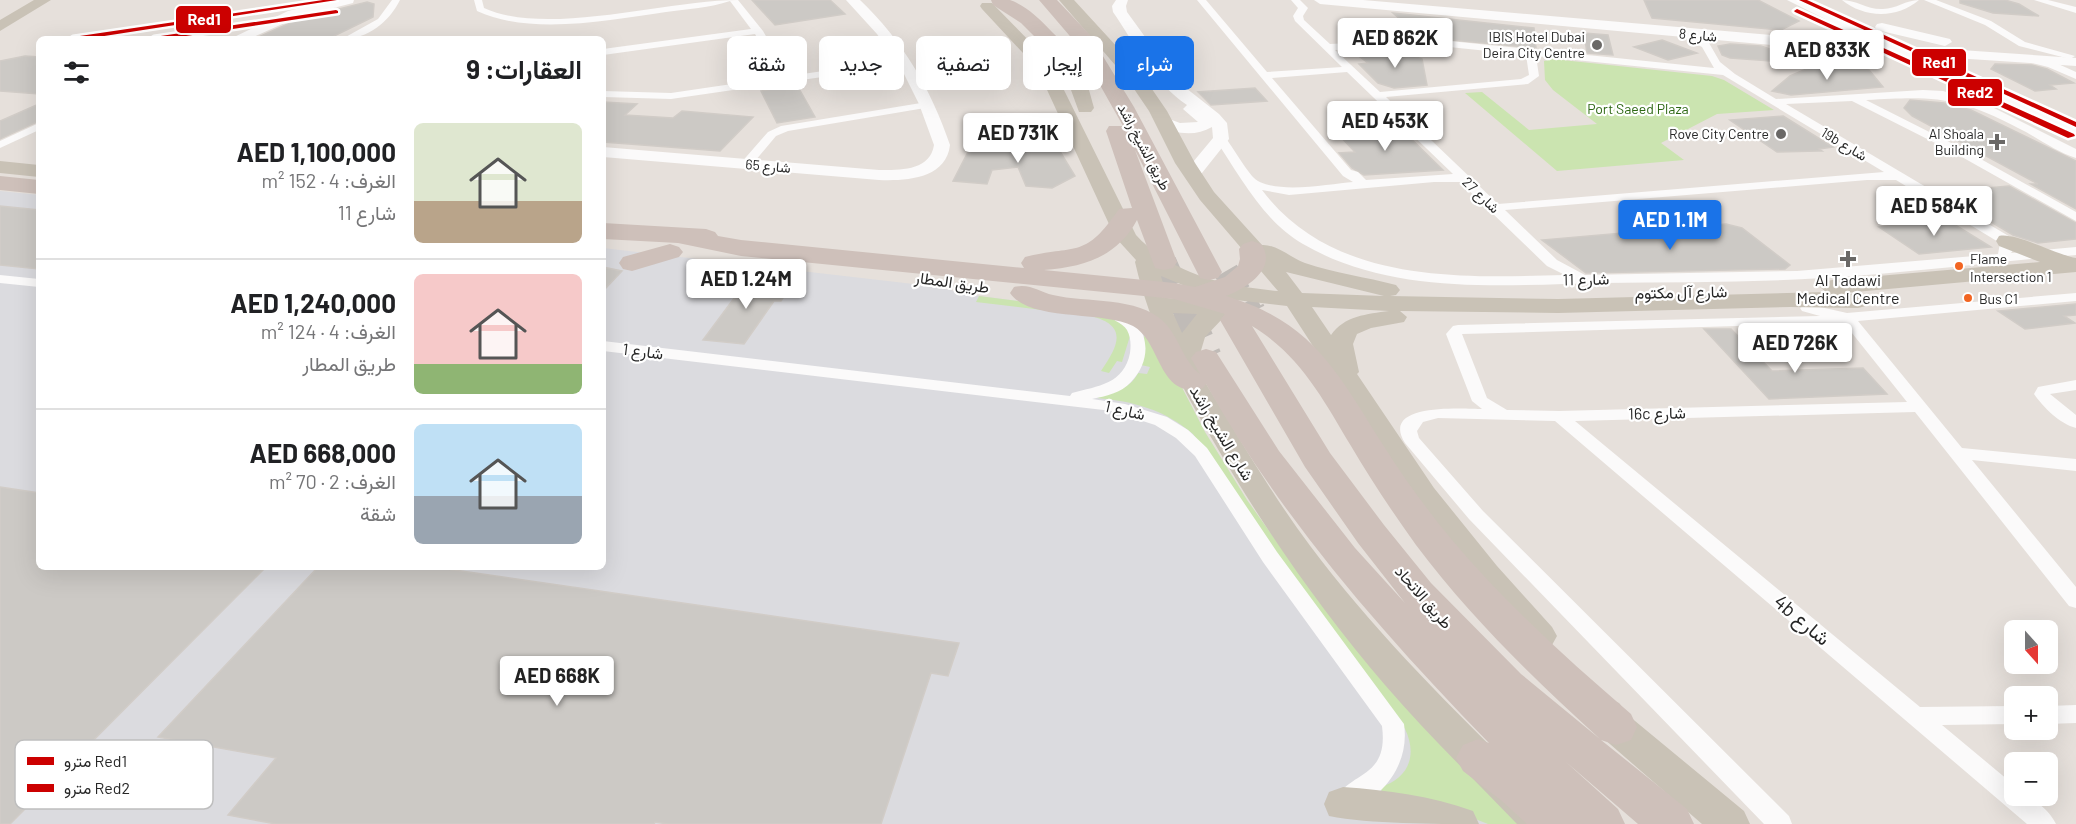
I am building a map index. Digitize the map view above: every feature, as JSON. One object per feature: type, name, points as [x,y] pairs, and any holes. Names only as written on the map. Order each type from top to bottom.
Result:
[{"type":"highway","name":"طريق الشيخ راشد","points":[[1027,0],[1059,36]]},
{"type":"highway","name":"طريق الشيخ راشد","points":[[1048,0],[1080,36]]},
{"type":"highway","points":[[990,2],[1027,19],[1045,36]]},
{"type":"highway","points":[[1112,50],[1114,58],[1135,93],[1138,107]]},
{"type":"highway","points":[[1103,60],[1138,107],[1222,275]]},
{"type":"highway","name":"طريق الشيخ راشد","points":[[1103,72],[1222,275]]},
{"type":"highway","name":"طريق الشيخ راشد","points":[[1095,90],[1115,126],[1157,285]]},
{"type":"highway","points":[[0,176],[36,179]]},
{"type":"highway","points":[[0,183],[36,187]]},
{"type":"highway","points":[[1024,264],[1059,261],[1093,252],[1116,237],[1128,214]]},
{"type":"highway","name":"طريق المطار","points":[[606,232],[678,244]]},
{"type":"highway","points":[[632,263],[678,244],[838,256],[1153,288],[1216,301],[1271,325],[1300,347],[1322,373],[1348,396],[1386,476],[1441,551],[1517,634],[1616,727]]},
{"type":"highway","name":"طريق المطار","points":[[606,245],[678,244],[1024,264],[1157,285]]},
{"type":"highway","points":[[935,260],[997,282],[1157,285],[1195,296],[1210,292],[1222,275],[1250,269],[1254,259],[1252,249]]},
{"type":"highway","name":"طريق المطار","points":[[935,260],[1024,293],[1157,285]]},
{"type":"highway","points":[[1024,293],[1050,303],[1128,314],[1153,326],[1181,374],[1219,333]]},
{"type":"highway","name":"طريق الاتحاد","points":[[1219,333],[1317,459],[1377,542],[1419,593],[1487,667],[1527,704],[1669,821]]},
{"type":"highway","name":"طريق الاتحاد","points":[[1219,333],[1266,457],[1360,578],[1501,728],[1602,824]]},
{"type":"highway","points":[[1478,758],[1518,787],[1560,824]]},
{"type":"main road","points":[[1,23],[26,0]]},
{"type":"main road","points":[[1,23],[44,0]]},
{"type":"main road","points":[[1066,0],[1135,77],[1164,122],[1192,174],[1226,220],[1311,316]]},
{"type":"main road","points":[[990,2],[1050,78],[1126,237],[1150,261],[1190,280],[1230,292],[1274,298],[1485,305],[1679,304],[1817,299],[1854,294]]},
{"type":"main road","name":"شارع الشيخ راشد","points":[[990,2],[1056,56],[1080,90],[1085,108],[1157,285],[1219,333],[1250,481],[1300,555],[1343,611],[1399,677],[1544,824]]},
{"type":"main road","points":[[0,167],[36,171]]},
{"type":"main road","points":[[0,189],[36,192]]},
{"type":"main road","points":[[1226,220],[1270,255],[1288,266],[1388,290]]},
{"type":"main road","points":[[2003,249],[2076,264]]},
{"type":"main road","name":"شارع آل مكتوم","points":[[1311,316],[1601,317],[1807,308],[1854,294],[2076,264]]},
{"type":"main road","points":[[1219,333],[1222,275],[1286,286]]},
{"type":"main road","name":"شارع آل مكتوم","points":[[1286,286],[1388,290],[1854,294],[2076,282]]},
{"type":"main road","name":"طريق المطار","points":[[1157,285],[1219,333]]},
{"type":"main road","points":[[1219,333],[1286,286]]},
{"type":"main road","points":[[1336,288],[1308,294],[1300,300],[1311,316],[1348,396]]},
{"type":"main road","points":[[1219,333],[1224,312],[1311,316]]},
{"type":"main road","points":[[1219,333],[1311,316]]},
{"type":"main road","points":[[1348,396],[1341,357],[1340,341],[1343,334],[1351,327],[1363,323],[1395,317]]},
{"type":"main road","points":[[1616,727],[1730,824]]},
{"type":"main road","points":[[1352,814],[1392,808],[1459,824]]},
{"type":"street","points":[[234,36],[286,12],[348,0]]},
{"type":"street","points":[[478,0],[480,9],[486,13],[534,20],[579,19],[726,0]]},
{"type":"street","points":[[746,164],[772,134],[785,128],[927,105],[916,79],[905,62],[877,25],[852,0]]},
{"type":"street","points":[[1104,0],[1154,74],[1174,96],[1207,121],[1205,125],[1189,129],[1164,122]]},
{"type":"street","points":[[1122,0],[1119,6],[1120,12],[1151,58],[1182,95],[1216,119],[1222,132],[1221,139],[1192,174]]},
{"type":"street","points":[[1201,0],[1347,172],[1345,176],[1357,185]]},
{"type":"street","name":"شارع 27","points":[[1295,0],[1303,8],[1298,18],[1375,94],[1552,263],[1566,272],[1586,279]]},
{"type":"street","name":"شارع 8","points":[[1320,0],[1782,42],[2008,52],[2073,64]]},
{"type":"street","name":"شارع 8","points":[[1337,0],[1365,2],[1379,0],[1913,48],[2008,52]]},
{"type":"street","points":[[1794,0],[2006,85],[2076,118]]},
{"type":"street","points":[[1744,33],[1804,34],[1825,27],[1826,22],[1823,19],[1794,0]]},
{"type":"street","points":[[1804,0],[2017,96],[2076,118]]},
{"type":"street","points":[[1820,0],[1882,27],[1978,87],[2076,133]]},
{"type":"street","points":[[1846,0],[1867,9],[1890,13],[1915,0]]},
{"type":"street","points":[[1928,0],[1988,23],[2008,52]]},
{"type":"street","points":[[2038,0],[2076,10]]},
{"type":"street","points":[[353,36],[381,21],[389,13],[393,2]]},
{"type":"street","points":[[712,2],[735,2],[761,36]]},
{"type":"street","points":[[244,36],[319,4]]},
{"type":"street","points":[[1547,21],[1624,26],[1631,24]]},
{"type":"street","points":[[1882,27],[2008,52]]},
{"type":"street","points":[[606,52],[758,31]]},
{"type":"street","points":[[1683,34],[1706,45],[1711,39],[1720,37]]},
{"type":"street","points":[[1328,48],[1430,42],[1723,70]]},
{"type":"street","points":[[1782,42],[1892,57],[1978,87]]},
{"type":"street","name":"19b شارع","points":[[1706,45],[1713,60],[1723,70],[1894,174],[2003,249]]},
{"type":"street","points":[[1375,94],[1523,85],[1536,81],[1540,74],[1534,52]]},
{"type":"street","points":[[2006,85],[1980,66],[1981,61],[2008,52]]},
{"type":"street","points":[[807,76],[905,62]]},
{"type":"street","points":[[1265,75],[1350,69]]},
{"type":"street","points":[[606,94],[658,97],[727,87]]},
{"type":"street","points":[[1776,103],[1923,93],[1943,94],[1971,102],[2076,154]]},
{"type":"street","points":[[1857,97],[2076,217]]},
{"type":"street","name":"شارع 65","points":[[606,152],[892,176],[916,172],[931,165],[939,158],[942,149],[927,105]]},
{"type":"street","points":[[0,145],[36,127]]},
{"type":"street","name":"شارع 11","points":[[1221,139],[1264,202],[1282,222],[1311,242],[1372,267],[1446,279],[1805,275],[1854,294],[2003,249]]},
{"type":"street","points":[[1492,206],[1894,174]]},
{"type":"street","points":[[1264,202],[1274,195],[1289,191],[1461,176]]},
{"type":"street","points":[[1250,181],[1267,189],[1289,191]]},
{"type":"street","points":[[2036,254],[2076,251]]},
{"type":"street","points":[[1544,279],[1553,272],[1552,263]]},
{"type":"street","points":[[3,281],[36,283]]},
{"type":"street","points":[[1854,294],[1921,407],[2076,601]]},
{"type":"street","points":[[1504,415],[1480,401],[1454,334],[1458,329],[1605,327],[1854,294],[2076,297]]},
{"type":"street","points":[[1034,396],[1093,394],[1107,390],[1127,377],[1138,352],[1138,336],[1127,321],[1106,310]]},
{"type":"street","name":"شارع 1","points":[[606,346],[1112,406],[1144,414],[1173,427],[1201,452],[1270,557],[1393,724],[1397,740],[1394,755],[1387,768],[1374,781],[1352,814]]},
{"type":"street","points":[[2076,385],[2050,388],[2044,390],[2042,394],[2050,404],[2076,423]]},
{"type":"street","points":[[1464,414],[1480,401]]},
{"type":"street","name":"16c شارع","points":[[1780,824],[1476,516],[1411,439],[1409,431],[1411,424],[1417,418],[1438,413],[1559,416],[1921,407]]},
{"type":"street","name":"4b شارع","points":[[1559,416],[2044,824]]},
{"type":"street","points":[[1958,453],[2076,465]]},
{"type":"street","points":[[2058,715],[2076,714]]},
{"type":"street","points":[[1916,716],[2004,715]]},
{"type":"shaded area","points":[[0,191],[36,195],[36,570],[606,570],[606,248],[931,286],[979,296],[1113,313],[1159,343],[1205,432],[1247,500],[1302,577],[1524,824],[0,824]]},
{"type":"green space","name":"Port Saeed Plaza","points":[[1553,59],[1712,76],[1724,80],[1774,110],[1717,114],[1661,143],[1684,160],[1557,171],[1465,93],[1482,92],[1529,130],[1597,124],[1553,90],[1545,80],[1544,61]]},
{"type":"green space","points":[[979,296],[1102,312],[1111,316],[1127,328],[1130,336],[1122,362],[1117,361],[1109,373],[1101,371],[1112,353],[1117,338],[1111,325],[1103,320],[1091,316],[976,302]]},
{"type":"green space","points":[[1144,336],[1159,343],[1205,432],[1247,500],[1302,577],[1524,824],[1488,824],[1455,811],[1383,794],[1380,787],[1398,778],[1408,765],[1411,748],[1405,729],[1319,618],[1193,434],[1171,419],[1148,408],[1097,398],[1130,384],[1138,373],[1147,374],[1150,367],[1141,365]]},
{"type":"building","points":[[752,0],[830,0],[845,14],[775,25]]},
{"type":"building","points":[[1644,0],[1758,0],[1799,21],[1781,30],[1652,18]]},
{"type":"building","points":[[1960,0],[2005,0],[2019,4],[2039,16],[1993,13],[1960,3]]},
{"type":"building","points":[[367,2],[374,4],[373,17],[334,36],[261,36],[299,19]]},
{"type":"building","points":[[1393,13],[1534,28],[1536,48],[1420,37]]},
{"type":"building","name":"IBIS Hotel Dubai Deira City Centre","points":[[1584,33],[1608,35],[1613,55],[1587,53]]},
{"type":"building","points":[[1662,40],[1697,53],[1668,60],[1634,47]]},
{"type":"building","points":[[1730,44],[1761,46],[1784,54],[1771,61],[1730,58],[1722,55],[1718,46]]},
{"type":"building","points":[[1393,50],[1422,59],[1427,85],[1394,88],[1378,83],[1359,64],[1368,63],[1356,54],[1376,55]]},
{"type":"building","points":[[25,56],[36,57],[36,94],[0,91],[0,61]]},
{"type":"building","points":[[1820,63],[1831,67],[1869,70],[1883,87],[1791,95],[1772,91],[1790,76]]},
{"type":"building","points":[[1995,64],[2032,65],[2047,69],[2074,83],[2050,85],[2056,89],[2035,91],[1991,69]]},
{"type":"building","points":[[1255,88],[1267,101],[1211,105],[1198,92]]},
{"type":"building","points":[[800,90],[815,117],[777,123],[761,91]]},
{"type":"building","name":"Al Shoala Building","points":[[1910,100],[1944,103],[1971,110],[2076,161],[2076,209],[2031,184],[2038,184],[1912,116],[1904,108]]},
{"type":"building","points":[[606,102],[637,104],[625,115],[673,118],[682,111],[753,117],[720,151],[606,142]]},
{"type":"building","points":[[36,105],[36,122],[0,139],[0,121]]},
{"type":"building","name":"Rove City Centre","points":[[1783,116],[1833,147],[1819,149],[1822,151],[1777,152],[1730,120]]},
{"type":"building","points":[[1398,126],[1443,170],[1364,175],[1352,168],[1339,153],[1355,152],[1336,132]]},
{"type":"building","points":[[1053,140],[1075,176],[1052,188],[1026,186],[1018,167],[992,170],[987,184],[953,181],[969,150]]},
{"type":"building","points":[[2009,186],[2076,223],[2076,239],[2038,243],[2013,235],[1941,192]]},
{"type":"building","points":[[0,206],[36,210],[36,269],[0,265]]},
{"type":"building","points":[[1947,220],[1991,247],[1919,254],[1879,227]]},
{"type":"building","points":[[1726,224],[1742,228],[1790,265],[1785,269],[1586,273],[1542,240]]},
{"type":"building","points":[[606,268],[622,271],[606,288]]},
{"type":"building","points":[[740,278],[792,284],[781,301],[774,301],[744,344],[703,340],[735,297],[727,296]]},
{"type":"building","points":[[2076,304],[2076,315],[2064,316],[2075,323],[2025,329],[1998,311]]},
{"type":"building","points":[[1704,329],[1731,329],[1772,371],[1863,368],[1887,394],[1769,399]]},
{"type":"building","points":[[0,487],[36,493],[36,570],[263,570],[94,740],[15,740],[15,809],[25,809],[10,824],[0,824]]},
{"type":"building","points":[[315,570],[455,570],[959,643],[948,676],[931,673],[881,824],[668,824],[655,822],[654,824],[276,824],[228,815],[276,758],[213,747],[213,740],[175,740],[158,737]]},
{"type":"tunnel","points":[[1164,262],[1186,312]]},
{"type":"tunnel","points":[[1226,271],[1250,312]]},
{"type":"tunnel","points":[[1185,311],[1206,358]]},
{"type":"metro line","name":"Red1","points":[[93,36],[334,0]]},
{"type":"metro line","name":"Red1","points":[[1802,0],[2076,125]]},
{"type":"metro line","name":"Red2","points":[[1797,11],[2071,136]]},
{"type":"metro line","name":"Red2","points":[[174,36],[336,12]]},
{"type":"place","name":"IBIS Hotel Dubai Deira City Centre","points":[[1597,45]]},
{"type":"place","name":"Rove City Centre","points":[[1781,134]]},
{"type":"place","name":"Al Shoala Building","points":[[1997,142]]},
{"type":"place","name":"Al Tadawi Medical Centre","points":[[1848,259]]},
{"type":"place","name":"Flame Intersection 1","points":[[1959,266]]},
{"type":"place","name":"Bus C1","points":[[1968,298]]}]
